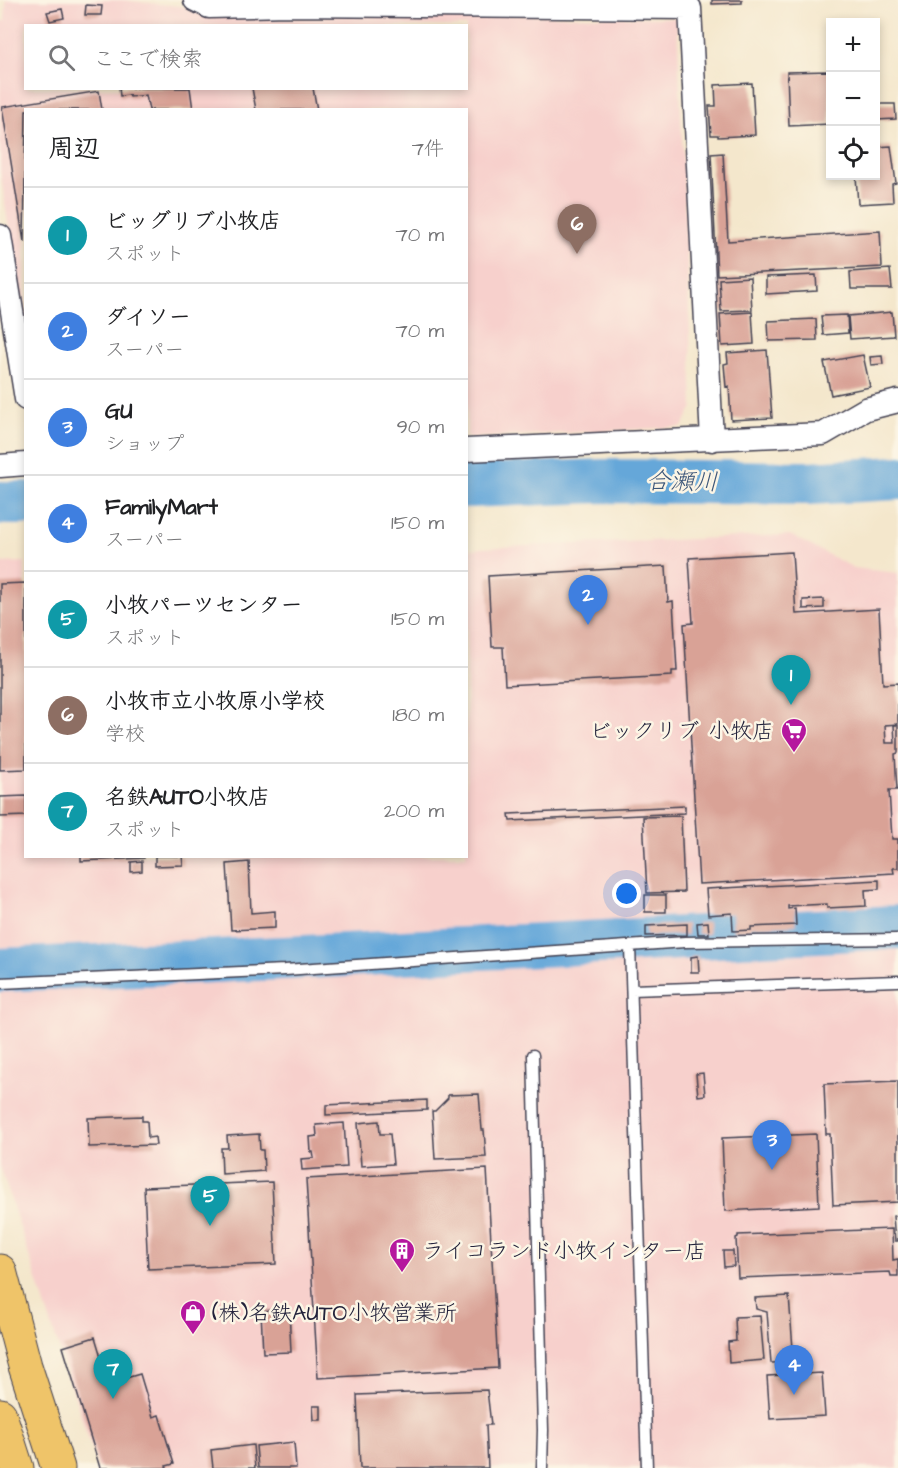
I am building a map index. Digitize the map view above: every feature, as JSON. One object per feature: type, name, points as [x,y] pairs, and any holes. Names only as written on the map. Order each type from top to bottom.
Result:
[{"type":"highway","points":[[0,1271],[25,1366],[58,1468]]},
{"type":"highway","points":[[0,1415],[17,1468]]},
{"type":"street","points":[[195,0],[209,7],[288,2],[690,8],[712,440]]},
{"type":"street","points":[[0,236],[24,386]]},
{"type":"street","points":[[468,450],[823,434],[866,409],[898,401]]},
{"type":"street","points":[[0,466],[24,464]]},
{"type":"lane","points":[[0,983],[285,970],[685,942],[898,939]]},
{"type":"lane","points":[[630,946],[647,1468]]},
{"type":"lane","points":[[632,990],[898,981]]},
{"type":"lane","points":[[533,1055],[543,1430],[542,1468]]},
{"type":"shaded area","points":[[6,0],[123,0],[205,9],[677,18],[693,407],[682,427],[468,438],[468,108],[24,108],[24,331],[0,170],[0,21],[5,21]]},
{"type":"shaded area","points":[[790,535],[854,568],[898,573],[898,1468],[98,1468],[0,1166],[0,563],[24,562],[24,858],[468,858],[468,550]]},
{"type":"building","points":[[712,0],[742,0],[742,3],[712,4]]},
{"type":"building","points":[[86,5],[102,6],[101,15],[85,15]]},
{"type":"building","points":[[62,9],[64,18],[50,21],[47,12]]},
{"type":"building","points":[[826,71],[826,124],[789,126],[787,72]]},
{"type":"building","points":[[752,83],[755,135],[718,137],[718,135],[711,135],[709,106],[716,106],[715,85]]},
{"type":"building","points":[[119,90],[190,90],[193,108],[149,108],[146,95],[120,96]]},
{"type":"building","points":[[252,90],[313,90],[317,108],[256,108]]},
{"type":"building","points":[[99,91],[102,108],[24,108],[24,242],[2,107]]},
{"type":"building","points":[[880,104],[895,104],[896,119],[880,120]]},
{"type":"building","points":[[891,146],[896,183],[892,184],[893,202],[858,204],[856,180],[880,180],[880,147]]},
{"type":"building","points":[[723,153],[728,241],[880,231],[882,267],[717,275],[711,154]]},
{"type":"building","points":[[890,269],[892,289],[851,289],[850,272]]},
{"type":"building","points":[[816,275],[817,291],[766,294],[766,277]]},
{"type":"building","points":[[750,277],[752,310],[721,311],[719,279]]},
{"type":"building","points":[[752,312],[754,344],[722,346],[720,314]]},
{"type":"building","points":[[892,312],[894,336],[850,339],[848,316]]},
{"type":"building","points":[[847,315],[848,333],[823,335],[821,316]]},
{"type":"building","points":[[816,319],[817,340],[769,341],[768,321]]},
{"type":"building","points":[[767,350],[772,418],[731,420],[729,386],[726,387],[724,364],[728,363],[727,353]]},
{"type":"building","points":[[863,355],[870,387],[831,395],[824,362]]},
{"type":"building","points":[[882,356],[883,364],[871,365],[870,357]]},
{"type":"building","points":[[792,552],[796,614],[879,609],[883,684],[898,683],[898,724],[885,725],[886,743],[895,743],[894,725],[898,725],[898,753],[895,754],[897,790],[889,790],[892,839],[898,839],[898,868],[893,868],[894,873],[699,884],[684,624],[693,623],[689,558]]},
{"type":"building","points":[[666,566],[668,602],[673,601],[677,671],[672,671],[672,676],[505,685],[503,647],[492,647],[488,576]]},
{"type":"building","points":[[24,583],[24,769],[0,770],[0,584]]},
{"type":"building","points":[[824,599],[824,608],[803,609],[803,600]]},
{"type":"building","points":[[24,796],[24,816],[0,817],[0,797]]},
{"type":"building","points":[[685,806],[685,813],[510,821],[509,814]]},
{"type":"building","points":[[681,816],[684,892],[647,893],[643,817]]},
{"type":"building","points":[[81,858],[144,858],[81,861]]},
{"type":"building","points":[[155,858],[182,858],[183,865],[155,866]]},
{"type":"building","points":[[142,861],[142,871],[131,872],[131,862]]},
{"type":"building","points":[[249,862],[251,913],[275,911],[275,928],[231,930],[227,864]]},
{"type":"building","points":[[879,880],[879,889],[865,890],[866,906],[827,908],[827,904],[788,906],[788,909],[795,908],[796,925],[751,927],[751,930],[733,931],[732,913],[708,915],[706,889]]},
{"type":"building","points":[[645,895],[666,895],[666,912],[645,912]]},
{"type":"building","points":[[708,922],[709,934],[698,934],[697,923]]},
{"type":"building","points":[[687,924],[687,935],[646,936],[646,926]]},
{"type":"building","points":[[698,956],[699,972],[691,972],[691,957]]},
{"type":"building","points":[[703,1073],[705,1095],[698,1096],[696,1074]]},
{"type":"building","points":[[898,1081],[898,1202],[833,1205],[830,1134],[826,1134],[824,1084]]},
{"type":"building","points":[[479,1094],[486,1157],[435,1159],[432,1111],[435,1111],[448,1098],[448,1095]]},
{"type":"building","points":[[427,1100],[427,1110],[326,1115],[326,1105]]},
{"type":"building","points":[[142,1116],[142,1121],[147,1121],[148,1138],[155,1137],[156,1145],[89,1147],[88,1118]]},
{"type":"building","points":[[379,1121],[380,1134],[390,1134],[393,1164],[361,1166],[358,1123]]},
{"type":"building","points":[[344,1123],[347,1167],[302,1170],[301,1159],[314,1158],[311,1152],[310,1137],[317,1136],[316,1125]]},
{"type":"building","points":[[259,1134],[260,1150],[263,1150],[264,1171],[222,1174],[221,1148],[228,1148],[227,1136]]},
{"type":"building","points":[[816,1134],[819,1206],[725,1211],[722,1138]]},
{"type":"building","name":"ライコランド小牧インター店","points":[[487,1169],[498,1368],[318,1378],[306,1179]]},
{"type":"building","points":[[272,1182],[276,1264],[148,1269],[144,1187]]},
{"type":"building","points":[[898,1215],[898,1241],[895,1241],[893,1216]]},
{"type":"building","points":[[892,1229],[893,1260],[898,1259],[898,1276],[891,1276],[890,1272],[738,1278],[736,1238],[738,1235]]},
{"type":"building","points":[[723,1251],[733,1251],[734,1266],[724,1267]]},
{"type":"building","points":[[789,1296],[794,1362],[771,1363],[767,1312],[756,1309],[755,1298]]},
{"type":"building","points":[[289,1309],[291,1352],[263,1353],[261,1311]]},
{"type":"building","points":[[760,1316],[764,1360],[729,1363],[728,1342],[736,1341],[735,1317]]},
{"type":"building","points":[[95,1337],[109,1383],[140,1374],[153,1417],[159,1415],[174,1464],[166,1466],[167,1468],[100,1468],[63,1347]]},
{"type":"building","points":[[822,1373],[825,1416],[770,1419],[767,1376]]},
{"type":"building","points":[[487,1390],[491,1425],[486,1425],[488,1468],[360,1468],[357,1395]]},
{"type":"building","points":[[313,1406],[321,1406],[321,1420],[314,1420]]},
{"type":"building","points":[[294,1442],[296,1468],[258,1468],[256,1446]]},
{"type":"building","points":[[253,1445],[255,1468],[213,1468],[211,1450]]},
{"type":"waterway","name":"合瀬川","points":[[468,486],[603,481],[809,483],[898,478]]},
{"type":"waterway","name":"合瀬川","points":[[0,503],[24,503]]},
{"type":"waterway","points":[[0,970],[898,927]]},
{"type":"place","name":"小牧市立小牧原小学校","points":[[577,254]]},
{"type":"place","name":"ダイソー","points":[[588,625]]},
{"type":"place","name":"ビッグリブ小牧店","points":[[791,705]]},
{"type":"place","name":"ビックリブ 小牧店","points":[[794,754]]},
{"type":"place","name":"GU","points":[[772,1170]]},
{"type":"place","name":"小牧パーツセンター","points":[[210,1226]]},
{"type":"place","name":"ライコランド小牧インター店","points":[[402,1274]]},
{"type":"place","name":"(株)名鉄AUTO小牧営業所","points":[[193,1336]]},
{"type":"place","name":"FamilyMart","points":[[794,1395]]},
{"type":"place","name":"名鉄AUTO小牧店","points":[[113,1399]]}]
